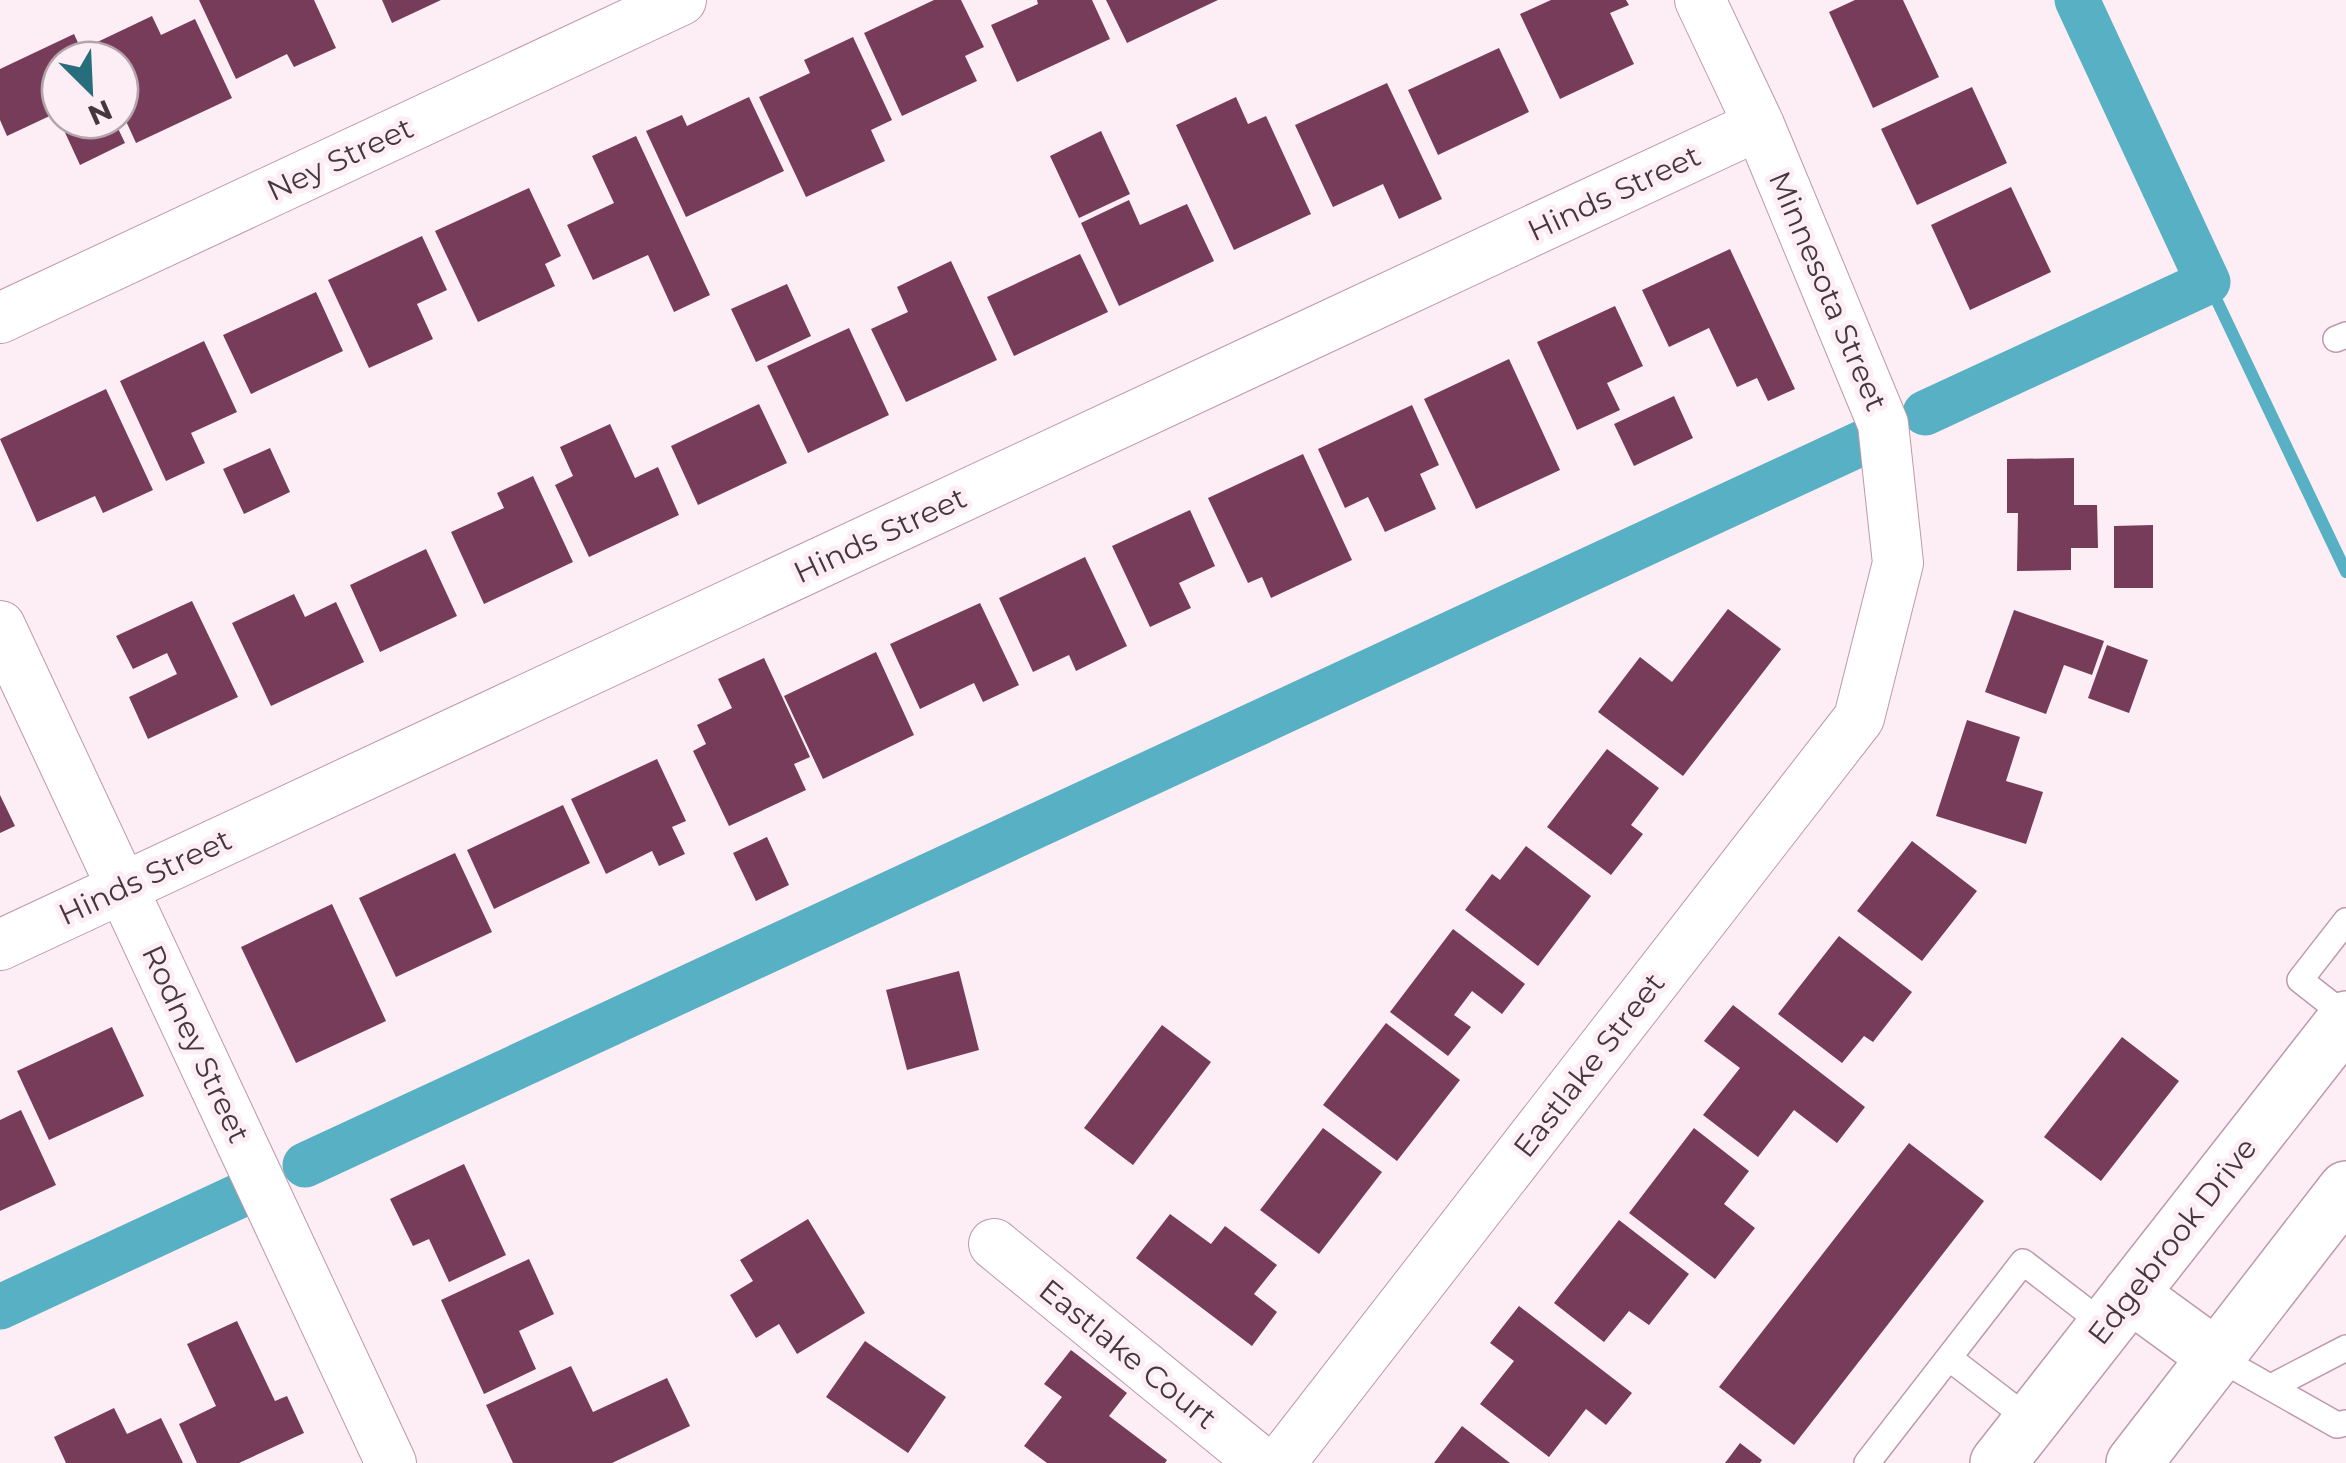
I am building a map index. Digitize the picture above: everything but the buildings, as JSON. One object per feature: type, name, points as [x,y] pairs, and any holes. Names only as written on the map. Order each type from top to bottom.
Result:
[{"type":"main road","name":"Edgebrook Drive","points":[[2015,1442],[2346,1018]]},
{"type":"main road","points":[[2134,1463],[2346,1189]]},
{"type":"main road","points":[[2118,1310],[2216,1356]]},
{"type":"street","name":"Ney Street","points":[[0,318],[681,0]]},
{"type":"street","name":"Minnesota Street","points":[[1700,0],[1759,125],[1883,424],[1898,563],[1875,655]]},
{"type":"street","name":"Hinds Street","points":[[0,945],[1759,125]]},
{"type":"street","name":"Rodney Street","points":[[0,626],[391,1463]]},
{"type":"street","name":"Eastlake Street","points":[[1280,1463],[1859,718],[1875,655]]},
{"type":"street","name":"Eastlake Court","points":[[994,1244],[1262,1463]]},
{"type":"lane","points":[[2346,921],[2300,980],[2346,1018]]},
{"type":"lane","points":[[1867,1463],[2023,1262],[2118,1310]]},
{"type":"lane","points":[[2272,1388],[2346,1348]]},
{"type":"lane","points":[[2216,1356],[2337,1424],[2346,1423]]},
{"type":"lane","points":[[1949,1358],[2015,1442]]},
{"type":"waterway","points":[[1925,413],[2208,282],[2077,0]]},
{"type":"waterway","points":[[2208,282],[2346,572]]},
{"type":"waterway","points":[[305,1165],[1862,443]]},
{"type":"waterway","points":[[0,1307],[241,1195]]}]
